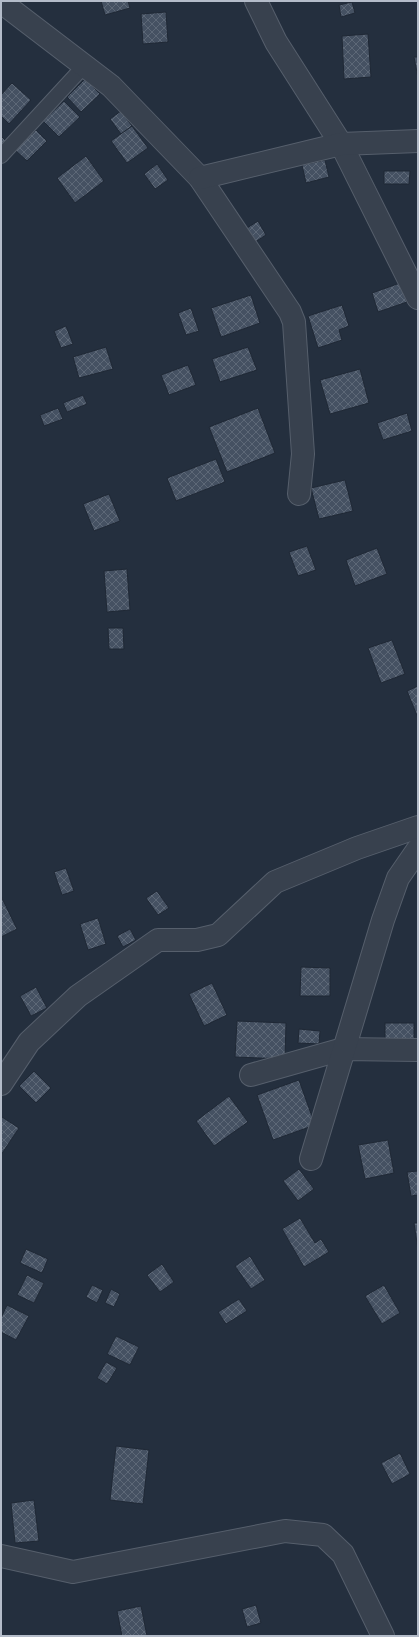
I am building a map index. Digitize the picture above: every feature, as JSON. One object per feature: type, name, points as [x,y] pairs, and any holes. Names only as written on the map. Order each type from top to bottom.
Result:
[{"type":"street","points":[[256,1],[276,42],[341,144],[418,298]]},
{"type":"street","points":[[1,2],[111,86],[200,178],[290,312],[294,322],[303,454],[299,494]]},
{"type":"street","points":[[200,178],[341,144],[418,141]]},
{"type":"street","points":[[1,1084],[29,1042],[78,996],[158,940],[197,940],[218,934],[275,882],[357,848],[418,827]]},
{"type":"street","points":[[311,1159],[343,1049],[398,878],[418,849]]},
{"type":"street","points":[[251,1075],[343,1049],[418,1050]]},
{"type":"street","points":[[1,1556],[73,1572],[284,1531],[323,1535],[343,1554],[384,1636]]},
{"type":"lane","points":[[1,156],[84,65]]},
{"type":"building","points":[[101,1],[128,1],[130,8],[105,15]]},
{"type":"building","points":[[352,2],[355,13],[341,17],[339,5]]},
{"type":"building","points":[[166,12],[168,42],[143,44],[141,14]]},
{"type":"building","points":[[368,34],[371,77],[344,79],[342,36]]},
{"type":"building","points":[[414,57],[418,57],[418,78]]},
{"type":"building","points":[[85,79],[100,94],[81,112],[67,97]]},
{"type":"building","points":[[12,83],[31,100],[9,124],[1,116],[1,95]]},
{"type":"building","points":[[64,101],[80,117],[59,137],[43,121]]},
{"type":"building","points":[[121,111],[132,126],[121,134],[110,119]]},
{"type":"building","points":[[132,126],[148,148],[127,163],[111,141]]},
{"type":"building","points":[[36,130],[47,141],[27,161],[15,150]]},
{"type":"building","points":[[1,136],[6,141],[1,147]]},
{"type":"building","points":[[86,156],[104,181],[75,203],[57,178]]},
{"type":"building","points":[[325,160],[329,177],[306,183],[302,165]]},
{"type":"building","points":[[157,164],[168,180],[155,189],[144,174]]},
{"type":"building","points":[[384,171],[410,171],[409,184],[384,184]]},
{"type":"building","points":[[258,221],[266,235],[255,242],[247,228]]},
{"type":"building","points":[[400,283],[407,302],[378,312],[372,293]]},
{"type":"building","points":[[251,295],[260,323],[221,337],[211,308]]},
{"type":"building","points":[[342,305],[349,326],[339,330],[342,340],[318,348],[308,316]]},
{"type":"building","points":[[191,308],[199,331],[186,335],[178,313]]},
{"type":"building","points":[[66,326],[73,344],[61,348],[54,331]]},
{"type":"building","points":[[106,347],[113,369],[79,378],[73,357]]},
{"type":"building","points":[[248,347],[257,370],[220,382],[212,359]]},
{"type":"building","points":[[188,365],[196,385],[169,395],[161,375]]},
{"type":"building","points":[[360,369],[369,403],[330,414],[320,380]]},
{"type":"building","points":[[83,395],[87,404],[67,412],[63,403]]},
{"type":"building","points":[[58,408],[63,419],[44,426],[40,415]]},
{"type":"building","points":[[258,408],[275,453],[227,472],[209,427]]},
{"type":"building","points":[[407,413],[412,431],[383,440],[377,423]]},
{"type":"building","points":[[216,459],[225,482],[176,501],[167,478]]},
{"type":"building","points":[[345,480],[353,511],[319,519],[311,488]]},
{"type":"building","points":[[109,494],[120,521],[94,531],[83,504]]},
{"type":"building","points":[[307,546],[316,570],[298,576],[289,552]]},
{"type":"building","points":[[377,548],[387,574],[355,586],[346,560]]},
{"type":"building","points":[[127,569],[130,610],[107,612],[104,571]]},
{"type":"building","points":[[108,628],[123,628],[124,649],[109,649]]},
{"type":"building","points":[[392,640],[405,674],[381,683],[368,648]]},
{"type":"building","points":[[418,686],[418,718],[407,691]]},
{"type":"building","points":[[66,868],[74,891],[62,895],[54,872]]},
{"type":"building","points":[[157,891],[169,908],[158,915],[146,898]]},
{"type":"building","points":[[1,896],[17,929],[1,937]]},
{"type":"building","points":[[98,918],[106,944],[88,950],[80,924]]},
{"type":"building","points":[[130,929],[136,940],[123,947],[117,936]]},
{"type":"building","points":[[301,967],[330,968],[330,996],[300,996]]},
{"type":"building","points":[[212,983],[227,1015],[204,1026],[189,994]]},
{"type":"building","points":[[36,987],[47,1008],[31,1016],[20,996]]},
{"type":"building","points":[[237,1021],[286,1023],[285,1059],[235,1057]]},
{"type":"building","points":[[385,1023],[414,1023],[414,1043],[385,1043]]},
{"type":"building","points":[[299,1029],[320,1031],[319,1044],[298,1043]]},
{"type":"building","points":[[34,1071],[51,1088],[36,1103],[19,1086]]},
{"type":"building","points":[[299,1080],[315,1125],[273,1140],[257,1095]]},
{"type":"building","points":[[229,1096],[248,1122],[214,1146],[196,1121]]},
{"type":"building","points":[[2,1117],[19,1128],[1,1155],[1,1119]]},
{"type":"building","points":[[388,1140],[394,1173],[365,1179],[358,1145]]},
{"type":"building","points":[[299,1169],[314,1189],[298,1201],[283,1181]]},
{"type":"building","points":[[418,1171],[418,1195],[411,1196],[407,1172]]},
{"type":"building","points":[[300,1218],[315,1243],[321,1239],[329,1252],[304,1267],[282,1229]]},
{"type":"building","points":[[414,1223],[418,1223],[418,1250]]},
{"type":"building","points":[[26,1249],[48,1259],[42,1273],[20,1263]]},
{"type":"building","points":[[250,1256],[265,1280],[251,1289],[235,1266]]},
{"type":"building","points":[[162,1264],[174,1282],[160,1292],[147,1275]]},
{"type":"building","points":[[27,1275],[44,1283],[34,1303],[17,1295]]},
{"type":"building","points":[[92,1285],[103,1290],[97,1303],[86,1297]]},
{"type":"building","points":[[384,1285],[400,1313],[382,1324],[365,1296]]},
{"type":"building","points":[[111,1289],[120,1294],[114,1307],[105,1303]]},
{"type":"building","points":[[239,1299],[247,1311],[226,1324],[218,1312]]},
{"type":"building","points":[[7,1305],[29,1316],[16,1340],[1,1332],[1,1318]]},
{"type":"building","points":[[116,1336],[139,1347],[130,1365],[107,1354]]},
{"type":"building","points":[[106,1362],[117,1368],[107,1384],[97,1378]]},
{"type":"building","points":[[116,1446],[149,1450],[143,1504],[110,1500]]},
{"type":"building","points":[[400,1453],[410,1474],[392,1484],[381,1463]]},
{"type":"building","points":[[34,1500],[39,1541],[15,1543],[11,1503]]},
{"type":"building","points":[[256,1605],[261,1623],[247,1627],[242,1609]]},
{"type":"building","points":[[141,1606],[147,1636],[122,1636],[117,1611]]}]
